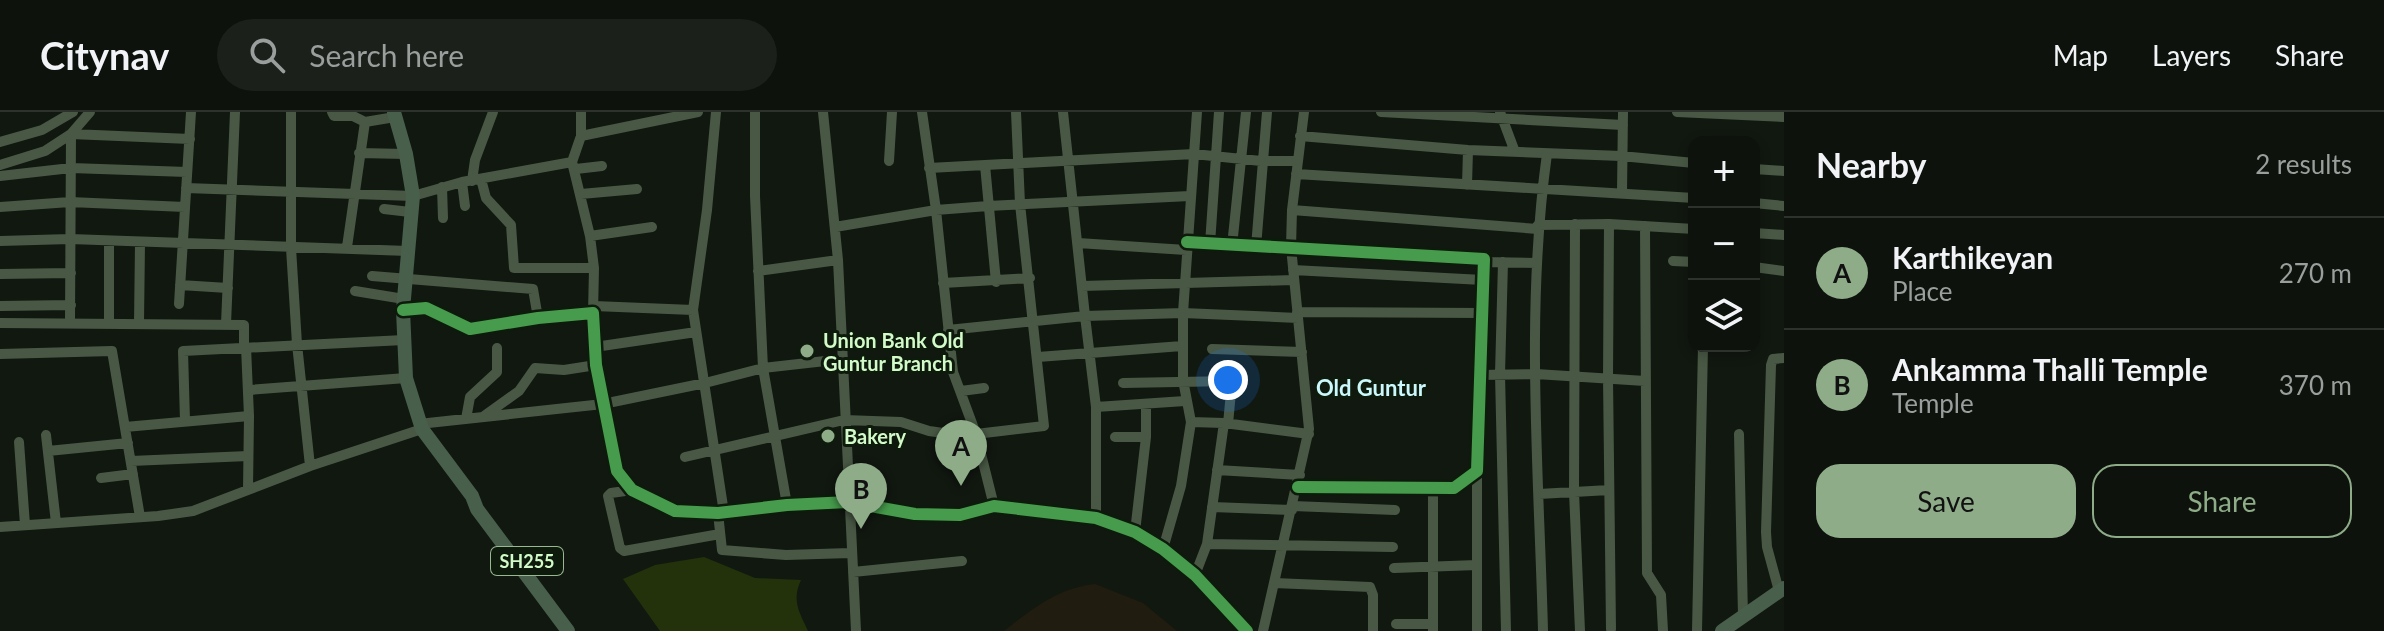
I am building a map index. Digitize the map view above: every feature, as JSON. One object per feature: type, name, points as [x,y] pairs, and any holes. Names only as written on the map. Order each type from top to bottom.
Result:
[{"type":"main road","name":"SH255","points":[[394,115],[406,154],[413,196],[405,280],[404,340],[406,378],[420,426],[568,631]]},
{"type":"main road","name":"SH255","points":[[472,496],[483,502],[578,631]]},
{"type":"main road","points":[[1722,631],[1782,592]]},
{"type":"main road","points":[[1736,631],[1782,592]]},
{"type":"street","points":[[0,142],[42,130],[73,112]]},
{"type":"street","points":[[0,165],[45,151],[71,134],[90,112]]},
{"type":"street","points":[[179,304],[191,112]]},
{"type":"street","points":[[226,324],[235,112]]},
{"type":"street","points":[[291,112],[291,248],[310,466]]},
{"type":"street","points":[[332,112],[334,116],[353,116],[365,122],[394,115]]},
{"type":"street","points":[[465,206],[474,165],[493,112]]},
{"type":"street","points":[[581,112],[581,136],[574,165],[594,268],[596,365],[617,471],[632,490],[675,511],[721,513],[848,502],[915,514],[960,515],[994,506],[1096,518],[1135,532],[1163,549],[1195,575],[1247,631]]},
{"type":"street","points":[[716,112],[693,310],[714,451],[722,550],[786,555],[850,553]]},
{"type":"street","points":[[755,112],[763,368],[787,505]]},
{"type":"street","points":[[823,112],[838,260],[856,631]]},
{"type":"street","points":[[889,161],[892,112]]},
{"type":"street","points":[[922,112],[953,372],[976,434],[994,506]]},
{"type":"street","points":[[685,457],[844,420],[901,422],[929,431],[976,434],[1044,426],[1020,204],[1016,112]]},
{"type":"street","points":[[1063,112],[1096,407],[1096,518]]},
{"type":"street","points":[[1163,549],[1181,486],[1191,422],[1185,401],[1182,346],[1186,246],[1197,112]]},
{"type":"street","points":[[1210,244],[1219,112]]},
{"type":"street","points":[[1232,246],[1246,112]]},
{"type":"street","points":[[1256,247],[1267,112]]},
{"type":"street","points":[[1263,631],[1309,434],[1291,247],[1292,210],[1304,112]]},
{"type":"street","points":[[1381,112],[1501,116],[1623,125]]},
{"type":"street","points":[[1622,193],[1623,112]]},
{"type":"street","points":[[1677,112],[1784,117]]},
{"type":"street","points":[[581,136],[632,118],[691,113]]},
{"type":"street","points":[[1501,116],[1515,152]]},
{"type":"street","points":[[347,247],[365,122]]},
{"type":"street","points":[[71,134],[190,139]]},
{"type":"street","points":[[70,323],[71,134]]},
{"type":"street","points":[[1300,136],[1468,150],[1621,156],[1688,162]]},
{"type":"street","points":[[1467,185],[1468,150]]},
{"type":"street","points":[[359,153],[406,154]]},
{"type":"street","points":[[929,168],[1194,154],[1261,161],[1298,161]]},
{"type":"street","points":[[1543,631],[1536,374],[1538,227],[1547,154]]},
{"type":"street","points":[[186,188],[413,196],[472,181],[574,165],[602,166]]},
{"type":"street","points":[[985,165],[996,282]]},
{"type":"street","points":[[0,176],[71,168],[187,172]]},
{"type":"street","points":[[1760,169],[1784,171]]},
{"type":"street","points":[[1296,174],[1688,198]]},
{"type":"street","points":[[472,181],[511,225],[513,287]]},
{"type":"street","points":[[442,187],[443,218]]},
{"type":"street","points":[[581,194],[637,189]]},
{"type":"street","points":[[835,227],[936,210],[1190,196]]},
{"type":"street","points":[[0,207],[70,202],[185,207]]},
{"type":"street","points":[[1760,204],[1784,206]]},
{"type":"street","points":[[384,209],[410,212]]},
{"type":"street","points":[[1292,210],[1538,227],[1609,224],[1688,229]]},
{"type":"street","points":[[1575,224],[1574,492],[1580,631]]},
{"type":"street","points":[[1609,224],[1611,629]]},
{"type":"street","points":[[1645,226],[1647,573],[1661,595],[1663,631]]},
{"type":"street","points":[[590,236],[652,227]]},
{"type":"street","points":[[1760,233],[1784,235]]},
{"type":"street","points":[[0,241],[70,239],[408,251]]},
{"type":"street","points":[[109,241],[109,323]]},
{"type":"street","points":[[139,323],[140,243]]},
{"type":"street","points":[[1078,243],[1291,247],[1484,259],[1477,471],[1477,631]]},
{"type":"street","points":[[758,271],[838,260]]},
{"type":"street","points":[[1673,261],[1688,262]]},
{"type":"street","points":[[1484,262],[1537,263]]},
{"type":"street","points":[[1503,262],[1500,374],[1506,631]]},
{"type":"street","points":[[514,268],[594,268]]},
{"type":"street","points":[[1760,268],[1784,271]]},
{"type":"street","points":[[0,274],[71,273]]},
{"type":"street","points":[[1082,286],[1184,284],[1293,275],[1483,280]]},
{"type":"street","points":[[372,276],[533,289],[538,318]]},
{"type":"street","points":[[943,283],[1030,278]]},
{"type":"street","points":[[180,285],[228,288]]},
{"type":"street","points":[[355,291],[426,308],[470,329],[593,310],[693,310]]},
{"type":"street","points":[[0,306],[71,305]]},
{"type":"street","points":[[948,330],[1085,316],[1482,313]]},
{"type":"street","points":[[0,323],[244,325],[249,416],[248,489]]},
{"type":"street","points":[[595,347],[696,332]]},
{"type":"street","points":[[185,421],[183,351],[404,340]]},
{"type":"street","points":[[1038,357],[1182,346]]},
{"type":"street","points":[[466,419],[470,397],[497,372],[497,348]]},
{"type":"street","points":[[1212,349],[1302,352]]},
{"type":"street","points":[[0,354],[112,351],[140,517]]},
{"type":"street","points":[[1697,631],[1703,352]]},
{"type":"street","points":[[1782,592],[1767,547],[1766,532],[1771,365],[1773,359],[1784,358]]},
{"type":"street","points":[[0,527],[193,511],[420,426],[603,404],[763,368],[843,359]]},
{"type":"street","points":[[482,417],[519,391],[535,368],[564,370],[596,365]]},
{"type":"street","points":[[1479,375],[1536,374],[1645,381]]},
{"type":"street","points":[[248,390],[406,378]]},
{"type":"street","points":[[1123,383],[1232,381],[1207,544],[1195,575]]},
{"type":"street","points":[[961,391],[984,388]]},
{"type":"street","points":[[1096,407],[1185,401]]},
{"type":"street","points":[[1135,532],[1146,437],[1146,405]]},
{"type":"street","points":[[125,427],[249,416]]},
{"type":"street","points":[[1191,422],[1309,434]]},
{"type":"street","points":[[1739,434],[1743,616]]},
{"type":"street","points":[[46,435],[56,523]]},
{"type":"street","points":[[1115,437],[1146,437]]},
{"type":"street","points":[[19,442],[25,525]]},
{"type":"street","points":[[48,451],[128,443]]},
{"type":"street","points":[[131,461],[248,456]]},
{"type":"street","points":[[1217,470],[1300,475]]},
{"type":"street","points":[[1298,487],[1457,487],[1477,471]]},
{"type":"street","points":[[101,478],[133,474]]},
{"type":"street","points":[[1396,624],[1433,628],[1433,489]]},
{"type":"street","points":[[632,490],[608,496],[620,548],[624,551],[720,534]]},
{"type":"street","points":[[1539,494],[1609,490]]},
{"type":"street","points":[[1212,507],[1395,510]]},
{"type":"street","points":[[1207,544],[1393,547]]},
{"type":"street","points":[[853,572],[962,561]]},
{"type":"street","points":[[1394,568],[1477,565]]},
{"type":"street","points":[[1274,583],[1370,587],[1373,595],[1373,631]]},
{"type":"shaded area","points":[[704,557],[755,578],[801,580],[797,601],[808,631],[660,631],[623,579],[655,565]]},
{"type":"shaded area","points":[[1095,584],[1143,603],[1177,631],[1004,631],[1057,595]]},
{"type":"cycle path","points":[[1187,242],[1484,259],[1477,471],[1454,488],[1298,487]]},
{"type":"cycle path","points":[[403,310],[426,308],[470,329],[593,313],[596,365],[617,471],[632,490],[675,511],[718,513],[848,502],[915,514],[960,515],[994,506],[1096,518],[1135,532],[1163,549],[1195,575],[1247,631]]},
{"type":"place","name":"Union Bank Old Guntur Branch","points":[[807,351]]},
{"type":"place","name":"Bakery","points":[[828,436]]},
{"type":"place","name":"Karthikeyan","points":[[961,486]]},
{"type":"place","name":"Ankamma Thalli Temple","points":[[861,529]]},
{"type":"district","name":"Old Guntur","points":[[1371,387]]}]
